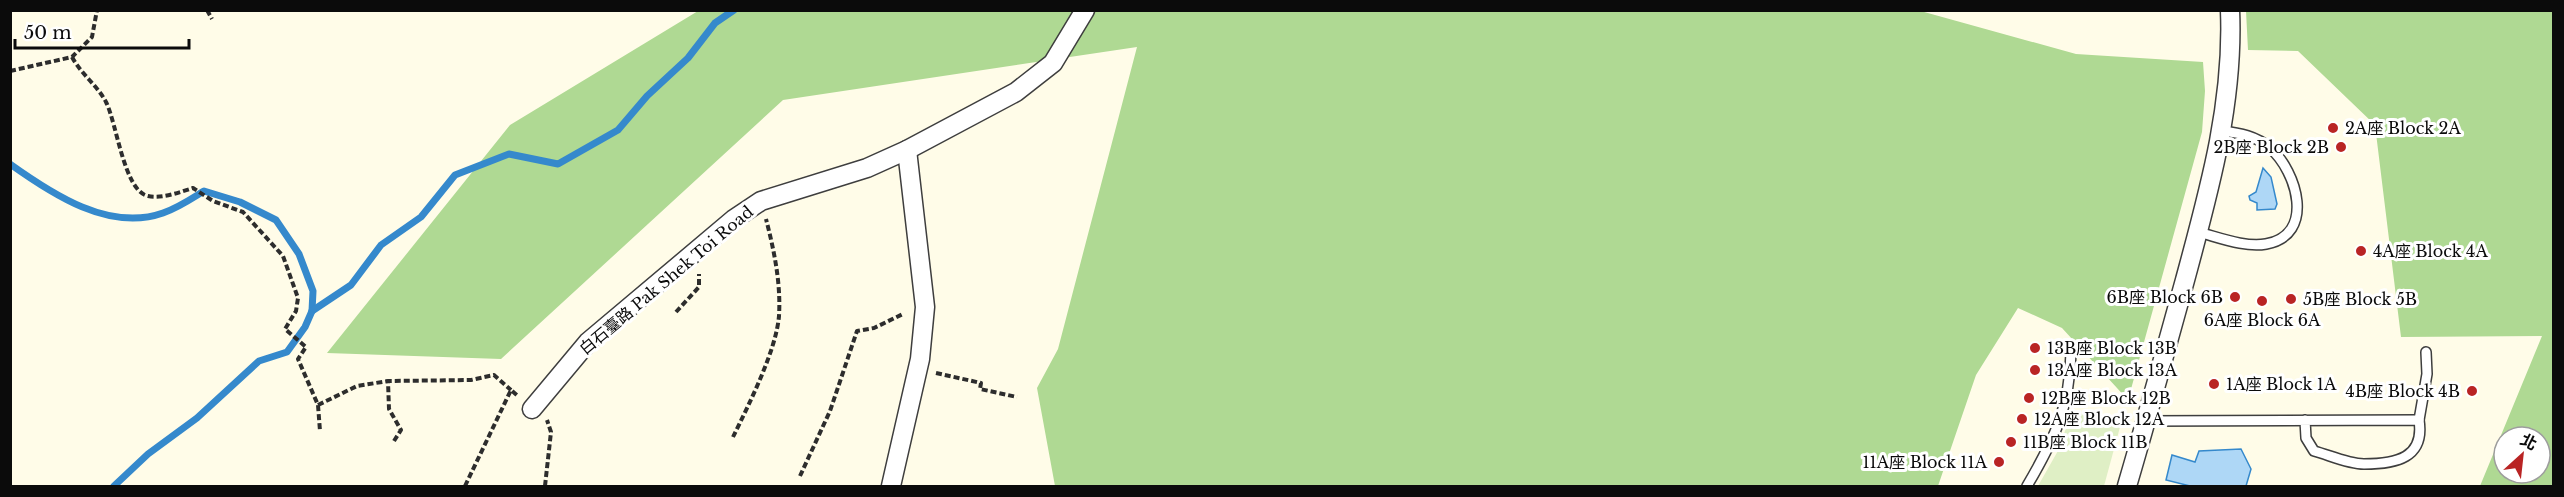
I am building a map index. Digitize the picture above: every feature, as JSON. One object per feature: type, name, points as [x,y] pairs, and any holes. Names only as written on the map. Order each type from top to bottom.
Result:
[{"type":"street","name":"白石臺路 Pak Shek Toi Road","points":[[536,404],[588,342],[734,219],[761,201],[867,168],[907,150],[1016,93],[1053,63],[1085,10]]},
{"type":"street","points":[[2127,486],[2198,232],[2222,131],[2232,53],[2230,10]]},
{"type":"street","points":[[891,486],[918,369],[925,307],[907,150]]},
{"type":"lane","points":[[2198,232],[2264,245],[2277,242],[2288,233],[2295,222],[2298,208],[2293,181],[2279,156],[2257,139],[2222,131]]},
{"type":"lane","points":[[2027,486],[2058,431],[2071,379],[2071,352]]},
{"type":"lane","points":[[2305,420],[2306,438],[2314,451],[2362,465],[2405,459],[2419,442],[2419,420],[2427,374],[2426,352]]},
{"type":"lane","points":[[2146,421],[2419,420]]},
{"type":"path","points":[[10,71],[26,65],[72,57],[92,37],[97,10]]},
{"type":"path","points":[[207,10],[212,19]]},
{"type":"path","points":[[72,57],[105,100],[119,137],[125,169],[136,188],[147,196],[164,195],[194,188],[213,201],[243,212],[283,256],[298,298],[296,311],[285,329],[306,347],[298,359],[318,405],[321,431]]},
{"type":"path","points":[[733,437],[761,379],[779,317],[777,275],[761,201]]},
{"type":"path","points":[[800,476],[830,411],[857,331],[874,328],[897,318]]},
{"type":"path","points":[[918,369],[981,383],[980,389],[1017,397]]},
{"type":"path","points":[[318,405],[357,386],[388,381],[471,380],[494,375],[511,390],[536,404],[551,432],[545,486]]},
{"type":"path","points":[[388,381],[389,409],[401,430],[394,441]]},
{"type":"path","points":[[465,486],[511,390]]},
{"type":"green space","points":[[1917,10],[2076,54],[2203,62],[2205,91],[2202,132],[2128,400],[2062,328],[2018,308],[1976,375],[1938,486],[1055,486],[1037,388],[1058,349],[1137,47],[783,100],[501,359],[327,353],[510,125],[698,11]]},
{"type":"green space","points":[[2246,11],[2553,11],[2553,486],[2480,486],[2492,457],[2492,485],[2552,485],[2552,425],[2505,425],[2542,336],[2401,337],[2375,125],[2298,51],[2248,50]]},
{"type":"green space","points":[[2072,410],[2120,427],[2104,486],[2038,486],[2059,449]]},
{"type":"water","points":[[2263,168],[2271,177],[2277,204],[2275,209],[2257,210],[2257,203],[2250,200],[2249,196],[2256,192]]},
{"type":"water","points":[[2241,449],[2251,469],[2246,486],[2190,486],[2166,480],[2172,455],[2195,462],[2199,451]]},
{"type":"waterway","points":[[312,311],[351,285],[381,245],[421,217],[455,175],[509,154],[558,164],[618,130],[647,96],[688,58],[715,23],[734,10]]},
{"type":"waterway","points":[[10,164],[63,198],[102,214],[122,218],[143,218],[163,213],[204,191],[240,202],[276,220],[299,254],[313,291],[312,311],[305,327],[287,352],[259,361],[197,418],[148,454],[114,486]]},
{"type":"place","name":"2A座 Block 2A","points":[[2333,128]]},
{"type":"place","name":"2B座 Block 2B","points":[[2341,147]]},
{"type":"place","name":"4A座 Block 4A","points":[[2361,251]]},
{"type":"place","name":"6B座 Block 6B","points":[[2235,297]]},
{"type":"place","name":"5B座 Block 5B","points":[[2291,299]]},
{"type":"place","name":"6A座 Block 6A","points":[[2262,301]]},
{"type":"place","name":"13B座 Block 13B","points":[[2035,348]]},
{"type":"place","name":"13A座 Block 13A","points":[[2035,370]]},
{"type":"place","name":"1A座 Block 1A","points":[[2214,384]]},
{"type":"place","name":"4B座 Block 4B","points":[[2472,391]]},
{"type":"place","name":"12B座 Block 12B","points":[[2029,398]]},
{"type":"place","name":"12A座 Block 12A","points":[[2022,419]]},
{"type":"place","name":"11B座 Block 11B","points":[[2011,442]]},
{"type":"place","name":"11A座 Block 11A","points":[[1999,462]]}]
